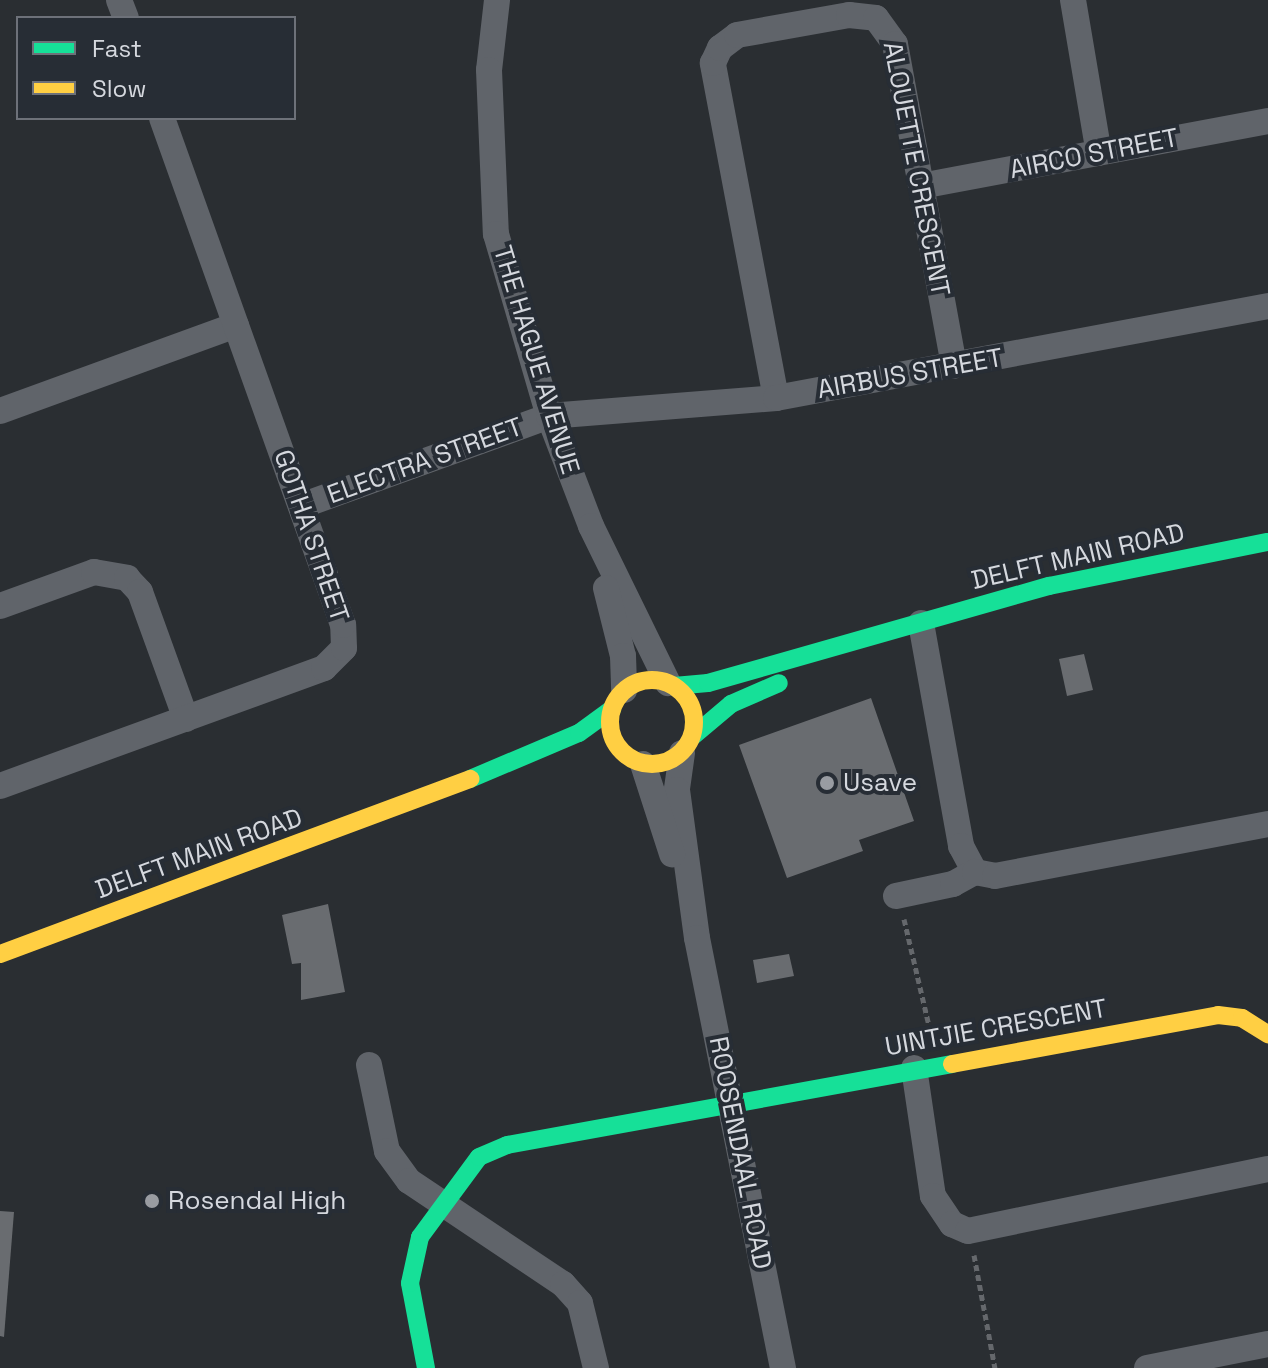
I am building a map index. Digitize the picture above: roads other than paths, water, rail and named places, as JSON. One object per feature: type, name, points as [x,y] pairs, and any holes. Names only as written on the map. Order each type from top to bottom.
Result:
[{"type":"street","name":"THE HAGUE AVENUE","points":[[497,0],[489,70],[496,234],[549,416],[591,526],[671,685]]},
{"type":"street","points":[[1073,0],[1099,153]]},
{"type":"street","name":"ALOUETTE CRESCENT","points":[[776,398],[713,72],[720,48],[737,35],[849,15],[876,18],[895,44],[954,366]]},
{"type":"street","name":"GOTHA STREET","points":[[0,786],[324,668],[339,657],[343,625],[163,120]]},
{"type":"street","name":"AIRCO STREET","points":[[921,186],[1268,121]]},
{"type":"street","name":"AIRBUS STREET","points":[[549,416],[776,398],[1268,306]]},
{"type":"street","points":[[0,411],[236,325]]},
{"type":"street","name":"ELECTRA STREET","points":[[301,506],[549,416]]},
{"type":"street","name":"THE HAGUE AVENUE","points":[[591,526],[620,637],[618,700]]},
{"type":"street","name":"DELFT MAIN ROAD","points":[[671,685],[708,683],[1109,572],[1268,542]]},
{"type":"street","points":[[0,606],[94,572],[127,578],[140,592],[186,719]]},
{"type":"street","points":[[911,626],[961,846],[975,872]]},
{"type":"street","name":"DELFT MAIN ROAD","points":[[687,745],[737,701],[911,626]]},
{"type":"street","points":[[603,757],[638,763],[664,763],[687,745],[693,712],[671,685],[645,680],[618,700],[615,742],[638,763]]},
{"type":"street","name":"DELFT MAIN ROAD","points":[[0,954],[415,803],[579,733],[618,700]]},
{"type":"street","name":"ROOSENDAAL ROAD","points":[[687,745],[677,790],[697,938],[783,1368]]},
{"type":"street","name":"ROOSENDAAL ROAD","points":[[638,763],[697,938]]},
{"type":"street","name":"DELFT MAIN ROAD","points":[[415,803],[545,770]]},
{"type":"street","points":[[896,896],[953,884],[975,872],[995,876],[1268,824]]},
{"type":"street","name":"UINTJIE CRESCENT","points":[[426,1368],[410,1283],[420,1237],[440,1203],[479,1157],[507,1145],[925,1066],[1218,1015],[1242,1018],[1268,1034]]},
{"type":"street","points":[[369,1065],[387,1151],[409,1181],[563,1284],[580,1303],[596,1368]]},
{"type":"street","points":[[925,1066],[933,1196],[952,1224],[968,1231],[1268,1169]]},
{"type":"street","points":[[1147,1368],[1268,1344]]},
{"type":"place","name":"Usave","points":[[827,783]]},
{"type":"place","name":"Rosendal High","points":[[152,1201]]}]
